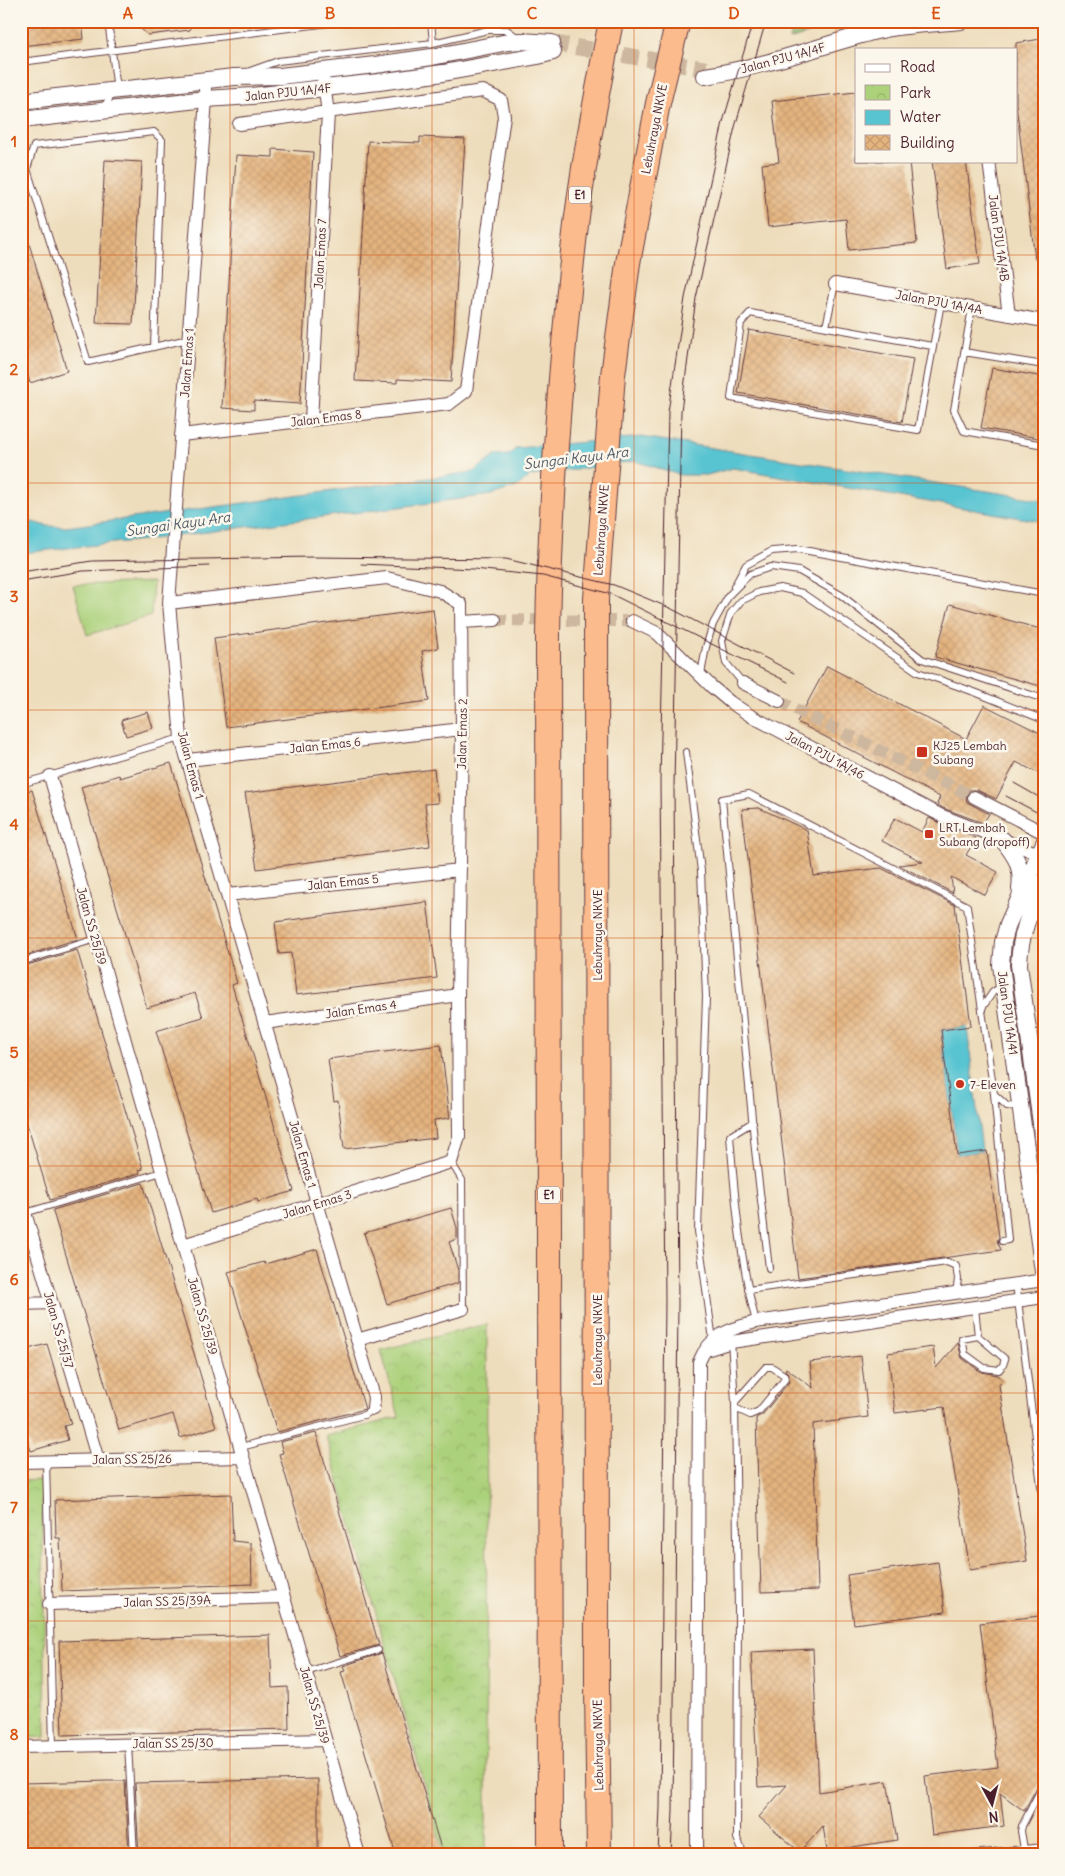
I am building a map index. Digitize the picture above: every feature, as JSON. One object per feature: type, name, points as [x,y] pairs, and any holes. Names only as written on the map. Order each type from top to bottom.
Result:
[{"type":"highway","name":"E1","points":[[550,1855],[548,655],[550,535],[575,232],[586,157],[611,21]]},
{"type":"highway","name":"Lebuhraya NKVE","points":[[599,1855],[597,1688],[596,599],[613,375],[630,255],[658,103],[678,21]]},
{"type":"street","name":"Jalan PJU 1A/4F","points":[[706,73],[724,73],[762,65],[877,31],[901,26],[961,21]]},
{"type":"street","name":"Jalan PJU 1A/4F","points":[[21,101],[234,77],[280,76],[432,57],[521,41],[553,47],[538,56],[443,73],[325,88],[206,99],[21,120]]},
{"type":"street","name":"Jalan Emas 7","points":[[311,420],[328,112],[322,70]]},
{"type":"street","name":"Jalan Emas 1","points":[[204,80],[206,99],[169,603],[182,738],[374,1397],[373,1409]]},
{"type":"street","name":"Jalan Emas 8","points":[[181,435],[450,404],[466,391],[504,116],[501,100],[483,91],[328,112]]},
{"type":"street","points":[[239,124],[328,112]]},
{"type":"street","name":"Jalan PJU 1A/4B","points":[[989,162],[1009,314]]},
{"type":"street","name":"Jalan PJU 1A/4A","points":[[835,284],[1044,321]]},
{"type":"street","name":"Jalan Emas 2","points":[[169,603],[387,578],[440,591],[461,604],[462,729],[458,995],[459,1137],[451,1162]]},
{"type":"street","points":[[462,622],[495,620]]},
{"type":"street","name":"Jalan PJU 1A/46","points":[[632,621],[657,633],[701,674],[712,687],[751,716],[940,815],[1003,840],[1042,851]]},
{"type":"street","points":[[743,683],[779,701]]},
{"type":"street","name":"Jalan Emas 6","points":[[188,760],[462,729]]},
{"type":"street","name":"Jalan SS 25/39","points":[[50,776],[183,1246],[359,1855]]},
{"type":"street","points":[[974,798],[1044,832]]},
{"type":"street","points":[[1003,840],[1017,857],[1020,869],[1021,882],[1018,901]]},
{"type":"street","name":"Jalan PJU 1A/41","points":[[1042,851],[1008,924],[1003,942],[1001,965],[1044,1280]]},
{"type":"street","name":"Jalan Emas 5","points":[[227,895],[460,870]]},
{"type":"street","name":"Jalan PJU 1A/41","points":[[1044,881],[1026,921],[1019,945],[1019,964],[1039,1076],[1044,1145]]},
{"type":"street","name":"Jalan Emas 4","points":[[265,1023],[458,995]]},
{"type":"street","name":"Jalan Emas 3","points":[[183,1246],[451,1162]]},
{"type":"street","name":"Jalan SS 25/37","points":[[21,1199],[98,1460]]},
{"type":"street","points":[[697,1855],[699,1362],[704,1350],[713,1340],[730,1329],[756,1322],[1044,1280]]},
{"type":"street","points":[[704,1350],[732,1342],[1044,1297]]},
{"type":"street","points":[[21,1304],[52,1303]]},
{"type":"street","points":[[357,1340],[462,1309]]},
{"type":"street","name":"Jalan SS 25/26","points":[[24,1461],[98,1460],[242,1452]]},
{"type":"street","name":"Jalan SS 25/39A","points":[[49,1604],[284,1597]]},
{"type":"street","name":"Jalan SS 25/30","points":[[21,1747],[325,1740]]},
{"type":"lane","points":[[99,112],[109,101],[116,82],[108,21]]},
{"type":"lane","points":[[21,62],[346,21]]},
{"type":"lane","points":[[431,21],[433,43]]},
{"type":"lane","points":[[234,77],[278,61],[433,43],[488,30],[507,30],[521,41]]},
{"type":"lane","points":[[154,346],[162,140],[154,132],[34,146],[26,169],[88,362],[188,339]]},
{"type":"lane","points":[[826,326],[835,284]]},
{"type":"lane","points":[[932,346],[750,313],[741,324],[731,398],[918,430],[941,302]]},
{"type":"lane","points":[[972,308],[954,410],[964,432],[1044,446]]},
{"type":"lane","points":[[964,352],[1044,365]]},
{"type":"lane","points":[[701,674],[712,624],[729,594],[746,565],[772,551],[798,549],[1044,594]]},
{"type":"lane","points":[[729,594],[750,574],[764,569],[771,567],[800,571],[841,595],[922,659],[1044,699]]},
{"type":"lane","points":[[743,683],[726,663],[722,641],[731,613],[741,600],[759,592],[780,588],[802,593],[918,672],[1044,720]]},
{"type":"lane","points":[[21,784],[182,738]]},
{"type":"lane","points":[[686,752],[701,871],[706,997],[698,1231],[713,1340]]},
{"type":"lane","points":[[769,1268],[722,799],[749,794],[967,906],[994,1094],[1008,1240],[1002,1241]]},
{"type":"lane","points":[[21,962],[96,940]]},
{"type":"lane","points":[[982,1008],[993,992],[1004,985]]},
{"type":"lane","points":[[994,1094],[1006,1106],[1020,1107]]},
{"type":"lane","points":[[753,1122],[730,1136],[736,1218],[748,1290],[756,1322]]},
{"type":"lane","points":[[451,1162],[462,1180],[462,1309]]},
{"type":"lane","points":[[25,1213],[162,1172]]},
{"type":"lane","points":[[748,1290],[947,1262],[956,1266],[958,1279],[956,1293]]},
{"type":"lane","points":[[1016,1284],[1044,1510]]},
{"type":"lane","points":[[975,1308],[978,1336],[1005,1359],[999,1370],[984,1368],[965,1354],[962,1339],[978,1336]]},
{"type":"lane","points":[[730,1329],[735,1405],[738,1611],[737,1838],[744,1855]]},
{"type":"lane","points":[[766,1367],[772,1367],[784,1375],[785,1379],[759,1411],[750,1415],[735,1405],[766,1367]]},
{"type":"lane","points":[[242,1452],[364,1415],[373,1409]]},
{"type":"lane","points":[[21,1440],[24,1461]]},
{"type":"lane","points":[[46,1461],[52,1746]]},
{"type":"lane","points":[[306,1672],[378,1650]]},
{"type":"lane","points":[[128,1744],[134,1855]]},
{"type":"lane","points":[[1024,1849],[1022,1826],[1044,1786]]},
{"type":"lane","points":[[962,1855],[1044,1847]]},
{"type":"green space","points":[[793,21],[849,21],[789,40]]},
{"type":"green space","points":[[153,582],[151,616],[87,635],[73,585]]},
{"type":"green space","points":[[487,1324],[486,1855],[444,1855],[326,1436],[399,1417],[381,1350]]},
{"type":"green space","points":[[42,1480],[46,1737],[21,1738],[21,1481]]},
{"type":"water","name":"Sungai Kayu Ara","points":[[642,437],[1044,500],[1044,522],[733,468],[707,475],[680,475],[635,461],[530,476],[517,487],[491,495],[161,538],[21,553],[21,519],[47,526],[66,527],[473,472],[495,456],[508,455],[517,448]]},
{"type":"water","points":[[967,1027],[982,1151],[957,1155],[941,1030]]},
{"type":"building","points":[[21,21],[82,21],[84,39],[21,46]]},
{"type":"building","points":[[132,21],[190,21],[190,30],[148,35]]},
{"type":"building","points":[[1041,39],[1044,59],[1044,258],[1035,259],[1018,120],[1018,48],[1016,48],[1016,43]]},
{"type":"building","points":[[855,92],[855,162],[909,162],[917,243],[849,250],[846,219],[768,227],[762,164],[779,162],[772,101]]},
{"type":"building","points":[[420,137],[465,139],[451,382],[397,379],[397,383],[355,381],[368,141],[420,143]]},
{"type":"building","points":[[273,149],[313,152],[300,404],[254,401],[254,410],[222,408],[236,155],[273,157]]},
{"type":"building","points":[[105,160],[142,162],[133,324],[96,323]]},
{"type":"building","points":[[932,162],[966,162],[980,264],[947,269]]},
{"type":"building","points":[[21,230],[25,230],[67,371],[30,383],[21,354]]},
{"type":"building","points":[[749,330],[913,359],[902,422],[738,393]]},
{"type":"building","points":[[992,368],[1044,377],[1044,439],[981,428]]},
{"type":"building","points":[[950,604],[1044,630],[1044,687],[935,657]]},
{"type":"building","points":[[433,609],[438,648],[422,651],[429,701],[226,727],[214,638]]},
{"type":"building","name":"KJ25 Lembah Subang","points":[[827,666],[966,739],[984,705],[1044,735],[1044,776],[1016,762],[996,799],[977,790],[969,790],[966,797],[967,802],[989,814],[983,823],[943,808],[937,804],[940,797],[797,722]]},
{"type":"building","points":[[148,712],[153,728],[126,736],[121,720]]},
{"type":"building","points":[[171,763],[237,983],[232,985],[294,1191],[258,1202],[257,1199],[211,1213],[156,1031],[203,1017],[195,993],[147,1008],[81,787],[119,775],[120,778]]},
{"type":"building","points":[[434,769],[438,803],[425,804],[430,846],[257,869],[245,793]]},
{"type":"building","points":[[32,790],[78,939],[21,957],[21,793]]},
{"type":"building","points":[[759,808],[807,830],[814,876],[881,868],[955,905],[971,1026],[941,1030],[957,1155],[987,1151],[999,1237],[997,1241],[1001,1250],[798,1278],[742,809]]},
{"type":"building","points":[[895,818],[922,832],[929,818],[976,838],[966,855],[998,872],[985,895],[951,877],[953,893],[899,865],[923,862],[882,841]]},
{"type":"building","points":[[427,902],[437,978],[296,995],[291,953],[279,954],[275,922]]},
{"type":"building","points":[[77,950],[143,1169],[139,1170],[140,1173],[50,1200],[21,1104],[21,967]]},
{"type":"building","points":[[441,1045],[450,1118],[434,1120],[436,1138],[344,1149],[338,1100],[334,1101],[328,1059]]},
{"type":"building","points":[[143,1183],[216,1427],[180,1438],[173,1414],[119,1430],[53,1212],[53,1210]]},
{"type":"building","points":[[451,1208],[457,1228],[457,1239],[449,1242],[458,1270],[458,1283],[387,1304],[364,1233]]},
{"type":"building","points":[[317,1249],[365,1409],[277,1432],[228,1272],[264,1262],[265,1264]]},
{"type":"building","points":[[958,1343],[962,1358],[981,1372],[998,1375],[1004,1380],[999,1385],[1027,1561],[970,1570],[944,1407],[895,1413],[888,1353],[933,1347],[936,1368]]},
{"type":"building","points":[[47,1344],[71,1424],[64,1426],[68,1440],[31,1451],[21,1420],[21,1351]]},
{"type":"building","points":[[861,1356],[868,1417],[813,1424],[818,1590],[761,1592],[756,1418],[763,1414],[789,1382],[789,1374],[785,1370],[786,1368],[813,1388],[810,1362]]},
{"type":"building","points":[[316,1433],[379,1645],[340,1656],[279,1454],[283,1453],[280,1442]]},
{"type":"building","points":[[231,1494],[233,1541],[251,1543],[252,1584],[62,1591],[60,1538],[56,1538],[55,1500]]},
{"type":"building","points":[[938,1562],[945,1612],[854,1624],[847,1575]]},
{"type":"building","points":[[1039,1616],[1044,1652],[1044,1781],[1038,1785],[1024,1811],[1000,1793],[1004,1826],[932,1835],[925,1776],[998,1767],[980,1623]]},
{"type":"building","points":[[270,1635],[272,1688],[288,1687],[289,1729],[62,1735],[59,1641]]},
{"type":"building","points":[[813,1649],[819,1792],[887,1781],[897,1840],[827,1851],[823,1826],[800,1852],[759,1817],[787,1785],[758,1787],[751,1652]]},
{"type":"building","points":[[382,1653],[443,1855],[396,1855],[386,1822],[341,1672],[345,1671],[343,1666]]},
{"type":"building","points":[[318,1779],[318,1855],[139,1855],[135,1783]]},
{"type":"building","points":[[125,1781],[129,1855],[21,1855],[21,1783]]},
{"type":"tunnel","points":[[552,43],[706,69]]},
{"type":"tunnel","points":[[495,620],[632,621]]},
{"type":"tunnel","points":[[779,701],[974,797]]},
{"type":"tram line","points":[[658,1855],[665,1299],[660,782],[668,412],[685,298],[723,122],[753,21]]},
{"type":"tram line","points":[[671,1855],[678,1304],[674,787],[681,411],[696,298],[735,127],[766,21]]},
{"type":"tram line","points":[[21,572],[92,561],[313,557],[506,559],[614,585],[670,608],[794,673]]},
{"type":"tram line","points":[[361,564],[474,569],[543,576],[611,594],[788,682]]},
{"type":"tram line","points":[[21,581],[83,571],[209,566]]},
{"type":"tram line","points":[[1014,783],[1044,800]]},
{"type":"tram line","points":[[1006,796],[1044,816]]},
{"type":"place","name":"KJ25 Lembah Subang","points":[[922,752]]},
{"type":"place","name":"LRT Lembah Subang (dropoff)","points":[[929,834]]},
{"type":"place","name":"7-Eleven","points":[[960,1084]]}]
